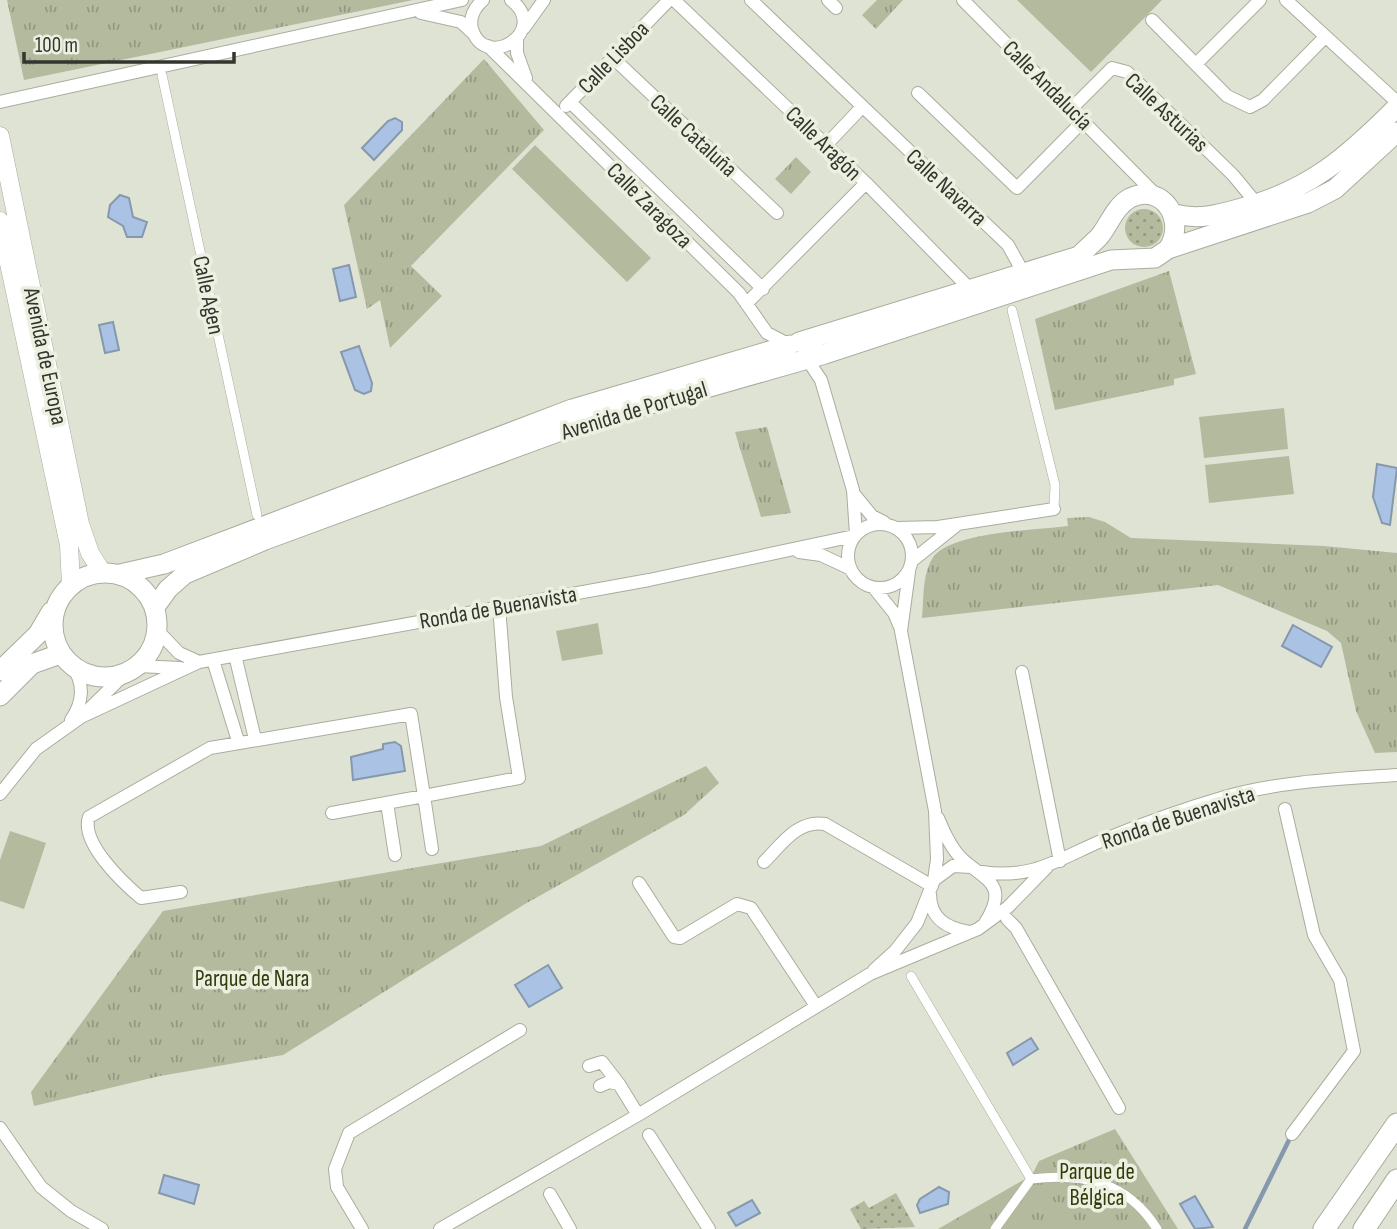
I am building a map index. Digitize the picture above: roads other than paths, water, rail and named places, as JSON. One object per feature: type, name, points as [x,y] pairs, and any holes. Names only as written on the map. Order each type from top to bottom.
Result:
[{"type":"highway","points":[[1324,1229],[1397,1124]]},
{"type":"highway","points":[[1364,1229],[1397,1180]]},
{"type":"main road","points":[[1174,214],[1206,218],[1257,204],[1300,188],[1332,167],[1397,104]]},
{"type":"main road","name":"Avenida de Portugal","points":[[111,573],[164,564],[572,410],[759,354],[799,348],[1111,260],[1155,258],[1168,249],[1308,203],[1335,189],[1397,132]]},
{"type":"main road","name":"Avenida de Europa","points":[[0,136],[80,524],[90,553],[111,573]]},
{"type":"main road","points":[[1130,198],[1140,195],[1160,199],[1174,214],[1176,233],[1168,249]]},
{"type":"main road","name":"Avenida de Portugal","points":[[155,607],[168,589],[185,574],[265,540],[577,425],[971,290],[1079,256],[1130,198]]},
{"type":"main road","points":[[1115,213],[1112,224],[1116,245],[1134,258]]},
{"type":"main road","name":"Avenida de Europa","points":[[0,221],[69,545],[71,584]]},
{"type":"main road","points":[[0,671],[38,634],[57,601],[71,584],[85,576],[111,573],[141,587],[155,607],[158,630],[148,656],[132,670],[107,678],[88,675],[66,660],[53,637],[52,619],[57,601]]},
{"type":"main road","points":[[0,696],[32,664],[66,660]]},
{"type":"street","points":[[0,102],[414,13],[462,0]]},
{"type":"street","points":[[474,34],[471,19],[476,6],[482,0]]},
{"type":"street","name":"Calle Zaragoza","points":[[511,0],[523,16],[517,53],[527,82]]},
{"type":"street","points":[[488,46],[503,47],[519,35],[544,0]]},
{"type":"street","name":"Calle Lisboa","points":[[559,114],[611,56],[669,0]]},
{"type":"street","name":"Calle Aragón","points":[[674,0],[866,183],[971,290]]},
{"type":"street","name":"Calle Navarra","points":[[751,0],[1008,245],[1024,274]]},
{"type":"street","name":"Calle Andalucía","points":[[963,0],[1134,169],[1160,199]]},
{"type":"street","points":[[1196,64],[1260,0]]},
{"type":"street","points":[[1286,0],[1397,104]]},
{"type":"street","name":"Calle Zaragoza","points":[[414,13],[461,22],[527,82],[747,303],[767,333],[799,348]]},
{"type":"street","points":[[1152,20],[1227,96],[1250,107],[1263,100],[1324,38]]},
{"type":"street","name":"Calle Cataluña","points":[[611,56],[777,213]]},
{"type":"street","name":"Calle Asturias","points":[[1072,108],[1112,68],[1127,72],[1233,175],[1257,204]]},
{"type":"street","name":"Calle Agen","points":[[162,75],[257,515]]},
{"type":"street","points":[[918,93],[1017,188],[1084,120]]},
{"type":"street","name":"Calle Zaragoza","points":[[570,102],[763,289]]},
{"type":"street","points":[[827,145],[862,107]]},
{"type":"street","points":[[1130,198],[1134,169]]},
{"type":"street","points":[[747,303],[866,183]]},
{"type":"street","points":[[855,535],[867,526],[958,524],[1054,509],[1055,485],[1012,310]]},
{"type":"street","points":[[759,354],[767,333]]},
{"type":"street","points":[[799,348],[821,380],[854,494],[855,535],[848,550],[851,569],[863,583],[874,588],[889,587],[901,581],[911,566],[958,524]]},
{"type":"street","points":[[854,494],[872,516],[893,526],[910,542],[911,566]]},
{"type":"street","name":"Ronda de Buenavista","points":[[81,717],[199,662],[796,551],[855,535]]},
{"type":"street","name":"Ronda de Buenavista","points":[[796,551],[821,555],[851,569]]},
{"type":"street","name":"Ronda de Buenavista","points":[[901,631],[911,566]]},
{"type":"street","name":"Ronda de Buenavista","points":[[870,974],[910,932],[932,887],[937,859],[935,811],[901,631],[894,613],[874,588]]},
{"type":"street","points":[[332,813],[519,778],[506,697],[499,606]]},
{"type":"street","points":[[158,630],[179,653],[199,662]]},
{"type":"street","points":[[235,655],[255,739]]},
{"type":"street","points":[[66,660],[78,674],[81,700],[67,727]]},
{"type":"street","points":[[213,660],[237,741]]},
{"type":"street","name":"Ronda de Buenavista","points":[[0,794],[36,749],[81,717],[132,670],[184,668]]},
{"type":"street","points":[[1022,672],[1060,861]]},
{"type":"street","points":[[181,892],[141,898],[89,841],[85,827],[89,817],[210,748],[237,741],[411,713],[432,849]]},
{"type":"street","name":"Ronda de Buenavista","points":[[932,887],[953,866],[1019,875],[1047,867],[1138,827],[1229,796],[1284,785],[1397,775]]},
{"type":"street","points":[[387,803],[395,855]]},
{"type":"street","points":[[1285,809],[1314,935],[1339,980],[1354,1051],[1292,1134]]},
{"type":"street","name":"Ronda de Buenavista","points":[[935,811],[953,848],[979,870],[995,892],[995,904],[985,923]]},
{"type":"street","points":[[764,862],[798,829],[813,822],[825,824],[932,887],[931,909],[937,918],[955,929],[969,932]]},
{"type":"street","name":"Ronda de Buenavista","points":[[440,1229],[638,1115],[870,974],[905,962],[985,923],[1008,907],[1047,867]]},
{"type":"street","points":[[639,883],[674,937],[680,938],[737,904],[751,908],[817,1006]]},
{"type":"street","points":[[1007,919],[1016,928],[1119,1108]]},
{"type":"street","points":[[911,976],[1031,1179]]},
{"type":"street","points":[[362,1229],[337,1187],[335,1169],[349,1133],[520,1030]]},
{"type":"street","points":[[589,1066],[602,1062],[638,1115]]},
{"type":"street","points":[[600,1086],[609,1082],[619,1084]]},
{"type":"street","points":[[0,1128],[41,1186],[71,1211],[102,1229]]},
{"type":"street","points":[[649,1135],[709,1229]]},
{"type":"street","points":[[1031,1179],[1074,1176],[1096,1181],[1118,1192],[1157,1229]]},
{"type":"street","points":[[995,1229],[1031,1179]]},
{"type":"street","points":[[550,1194],[570,1229]]},
{"type":"street","points":[[71,1211],[86,1229]]},
{"type":"water","points":[[395,118],[402,122],[402,130],[374,160],[362,148],[388,121]]},
{"type":"water","points":[[120,195],[129,198],[133,217],[147,222],[142,237],[127,237],[123,226],[108,217],[110,205]]},
{"type":"water","points":[[349,265],[356,297],[340,301],[333,269]]},
{"type":"water","points":[[113,322],[119,350],[105,353],[99,325]]},
{"type":"water","points":[[359,346],[372,383],[371,391],[364,394],[355,390],[341,352]]},
{"type":"water","points":[[1377,464],[1397,468],[1390,525],[1382,523],[1373,497]]},
{"type":"water","points":[[1293,625],[1332,647],[1321,667],[1282,646]]},
{"type":"water","points":[[395,742],[401,746],[405,771],[353,780],[351,757],[383,749],[383,744]]},
{"type":"water","points":[[548,965],[562,988],[529,1007],[515,985]]},
{"type":"water","points":[[1031,1038],[1038,1049],[1013,1065],[1007,1053]]},
{"type":"water","points":[[164,1175],[199,1185],[194,1204],[159,1193]]},
{"type":"water","points":[[939,1187],[949,1192],[948,1204],[920,1213],[917,1205],[920,1199]]},
{"type":"water","points":[[1195,1196],[1213,1227],[1195,1229],[1180,1204]]},
{"type":"water","points":[[752,1200],[760,1213],[736,1226],[728,1213]]},
{"type":"waterway","points":[[1245,1229],[1291,1136]]},
{"type":"park label","name":"Parque de Nara","points":[[252,978]]},
{"type":"park label","name":"Parque de Bélgica","points":[[1097,1184]]}]
